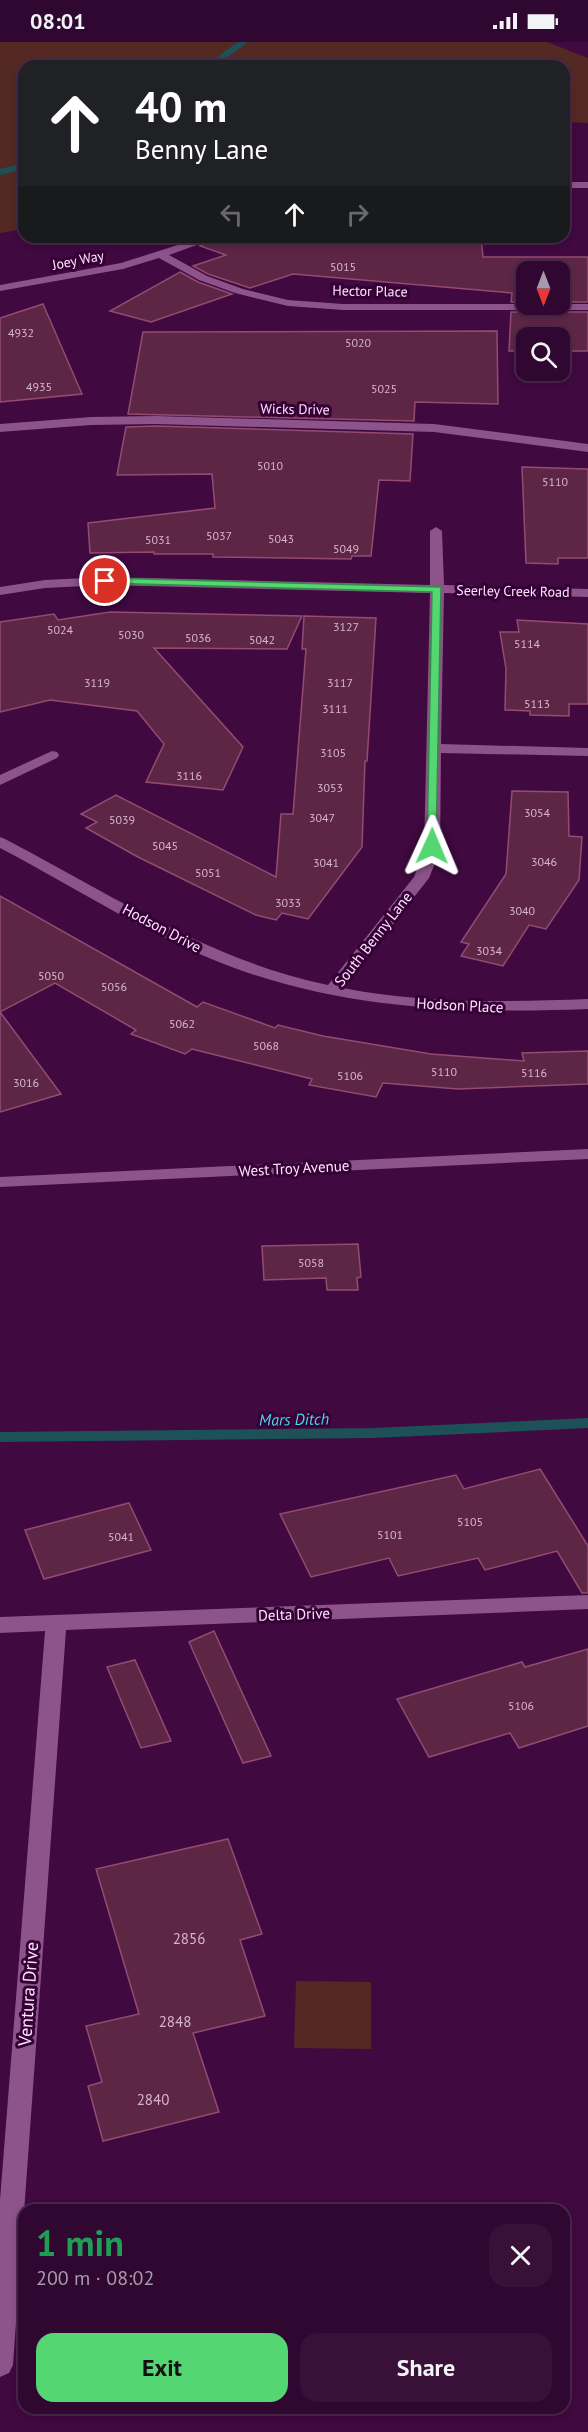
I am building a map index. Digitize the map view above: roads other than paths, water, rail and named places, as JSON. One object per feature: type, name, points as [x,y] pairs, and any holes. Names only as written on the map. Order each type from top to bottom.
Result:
[{"type":"street","points":[[570,185],[588,185]]},
{"type":"street","name":"Joey Way","points":[[0,288],[75,277],[123,266],[196,243]]},
{"type":"street","name":"Hector Place","points":[[161,255],[202,278],[288,303],[342,307],[588,306]]},
{"type":"street","name":"Wicks Drive","points":[[0,428],[91,421],[156,420],[434,428],[588,448]]},
{"type":"street","name":"South Benny Lane","points":[[332,991],[426,869],[432,846],[436,531]]},
{"type":"street","name":"Seerley Creek Road","points":[[0,591],[45,584],[90,581],[588,593]]},
{"type":"street","points":[[434,748],[588,752]]},
{"type":"street","points":[[0,781],[52,755]]},
{"type":"street","name":"Hodson Drive","points":[[0,842],[216,956],[265,974],[332,991]]},
{"type":"street","name":"Hodson Place","points":[[332,991],[420,1005],[467,1008],[588,1004]]},
{"type":"street","name":"West Troy Avenue","points":[[0,1182],[588,1154]]},
{"type":"street","name":"Delta Drive","points":[[0,1625],[588,1602]]},
{"type":"street","name":"Ventura Drive","points":[[0,2365],[6,2200],[56,1623]]},
{"type":"waterway","points":[[218,60],[243,42]]},
{"type":"waterway","points":[[0,172],[18,168]]},
{"type":"waterway","name":"Mars Ditch","points":[[0,1437],[374,1433],[588,1423]]}]
